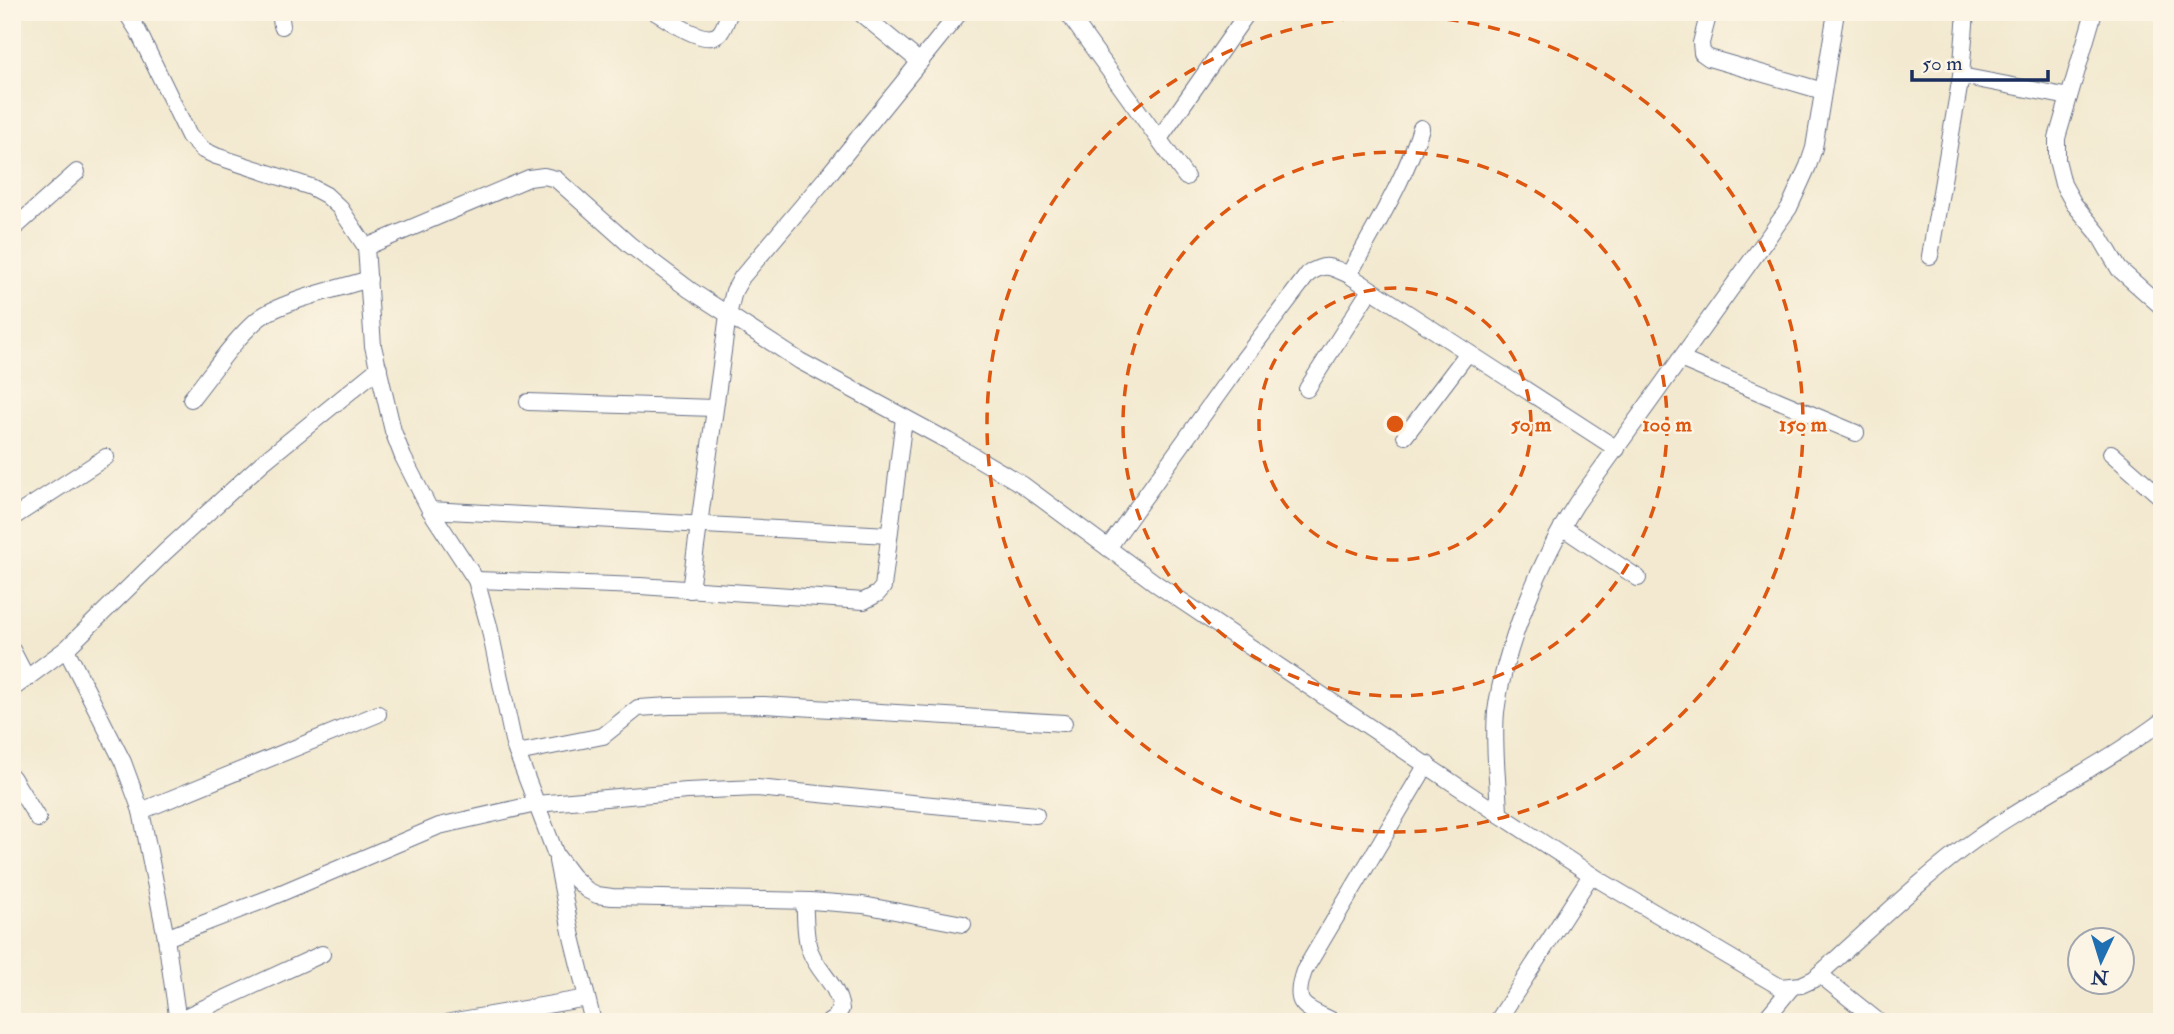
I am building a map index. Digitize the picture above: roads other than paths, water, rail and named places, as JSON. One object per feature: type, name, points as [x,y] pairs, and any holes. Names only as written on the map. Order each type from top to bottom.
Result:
[{"type":"street","points":[[126,12],[189,136],[203,150],[311,187],[326,195],[340,208],[366,247],[373,346],[393,431],[430,510],[475,580],[489,626],[517,753],[556,855],[572,937],[593,1022]]},
{"type":"street","points":[[655,12],[702,37],[712,38],[720,33],[730,12]]},
{"type":"street","points":[[859,12],[920,62]]},
{"type":"street","points":[[690,590],[727,314],[734,291],[742,277],[960,12]]},
{"type":"street","points":[[1067,12],[1186,177]]},
{"type":"street","points":[[1159,139],[1248,12]]},
{"type":"street","points":[[1709,12],[1701,43],[1702,52],[1710,58],[1823,91]]},
{"type":"street","points":[[1499,814],[1496,715],[1516,631],[1562,527],[1788,208],[1814,148],[1836,12]]},
{"type":"street","points":[[1930,256],[1961,76],[1966,12]]},
{"type":"street","points":[[2094,12],[2057,138],[2057,160],[2063,184],[2074,204],[2098,233],[2119,269],[2162,307]]},
{"type":"street","points":[[1961,76],[2069,97]]},
{"type":"street","points":[[1349,275],[1405,168],[1421,128]]},
{"type":"street","points":[[12,230],[77,172]]},
{"type":"street","points":[[366,247],[529,178],[544,176],[556,179],[630,245],[690,290],[800,361],[1023,485],[1158,585],[1499,814],[1591,874],[1780,987],[1801,985],[1819,974],[1977,838],[2128,746],[2162,721]]},
{"type":"street","points":[[1108,548],[1231,376],[1308,274],[1320,266],[1349,275],[1466,354],[1617,449]]},
{"type":"street","points":[[191,399],[258,318],[278,307],[369,279]]},
{"type":"street","points":[[1307,389],[1370,290]]},
{"type":"street","points":[[1405,436],[1466,354]]},
{"type":"street","points":[[1680,359],[1856,433]]},
{"type":"street","points":[[12,689],[66,649],[165,552],[262,463],[379,368]]},
{"type":"street","points":[[528,402],[714,408]]},
{"type":"street","points":[[475,580],[864,601],[883,587],[904,418]]},
{"type":"street","points":[[2111,453],[2162,498]]},
{"type":"street","points":[[12,518],[106,457]]},
{"type":"street","points":[[430,510],[889,536]]},
{"type":"street","points":[[1562,527],[1638,578]]},
{"type":"street","points":[[66,649],[124,762],[141,811],[166,938],[178,1021],[321,954]]},
{"type":"street","points":[[12,650],[27,679]]},
{"type":"street","points":[[517,753],[603,736],[638,708],[670,706],[764,705],[1064,723]]},
{"type":"street","points":[[141,811],[377,714]]},
{"type":"street","points":[[1335,1022],[1307,1008],[1299,1000],[1297,990],[1304,971],[1427,764]]},
{"type":"street","points":[[12,777],[18,800],[38,819]]},
{"type":"street","points":[[166,938],[267,899],[439,826],[536,804],[757,788],[1036,815]]},
{"type":"street","points":[[556,855],[587,891],[597,895],[863,905],[962,924]]},
{"type":"street","points":[[1497,1022],[1591,874]]},
{"type":"street","points":[[804,901],[808,947],[839,994],[841,1009],[835,1021]]},
{"type":"street","points":[[1819,974],[1878,1022]]},
{"type":"street","points":[[1763,1022],[1791,988]]},
{"type":"street","points":[[450,1022],[587,998]]}]
